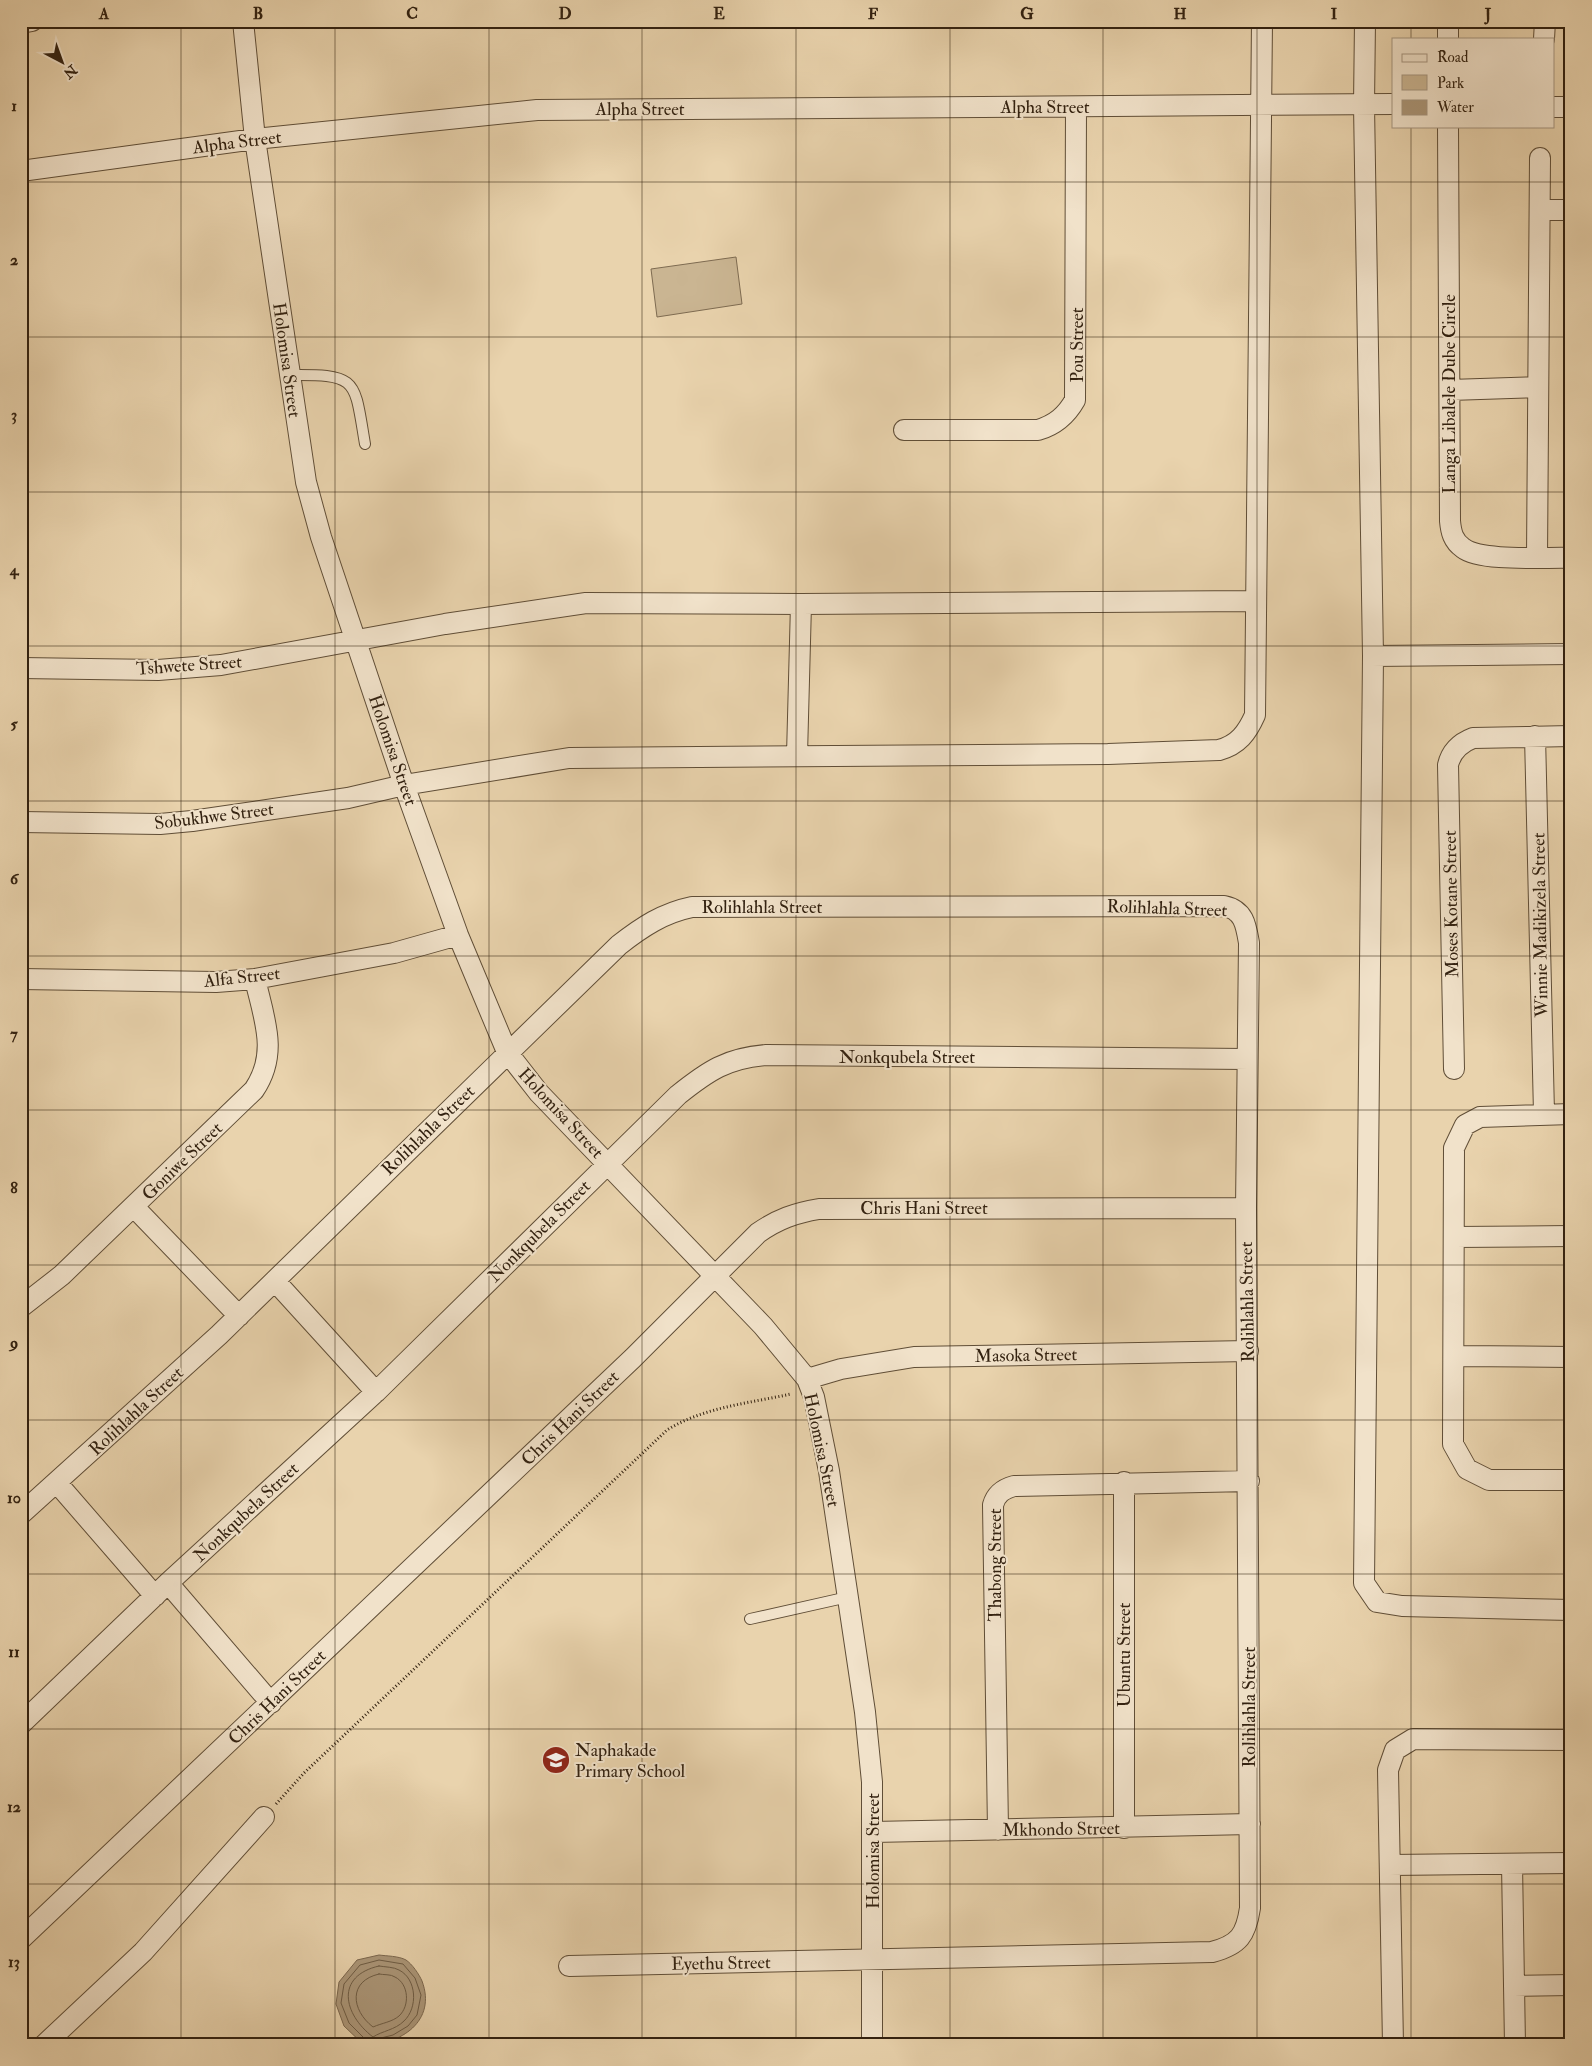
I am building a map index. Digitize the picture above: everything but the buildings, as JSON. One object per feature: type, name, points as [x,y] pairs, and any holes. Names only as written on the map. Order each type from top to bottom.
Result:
[{"type":"street","points":[[21,22],[32,21]]},
{"type":"street","name":"Holomisa Street","points":[[243,21],[256,139],[306,482],[321,537],[356,642],[404,785],[458,935],[507,1052],[539,1093],[769,1333],[809,1384],[829,1471],[867,1729],[872,1782],[873,1832],[874,1960],[872,2045]]},
{"type":"street","name":"Sobukhwe Street","points":[[21,822],[160,824],[192,821],[348,798],[404,785],[569,758],[1108,754],[1219,750],[1242,738],[1255,715],[1262,21]]},
{"type":"street","points":[[1365,21],[1364,104],[1373,656],[1364,1583],[1378,1602],[1402,1606],[1571,1610]]},
{"type":"street","points":[[1448,21],[1448,38]]},
{"type":"street","points":[[1544,38],[1545,21]]},
{"type":"street","name":"Alpha Street","points":[[21,171],[256,139],[537,110],[1392,104]]},
{"type":"street","name":"Pou Street","points":[[904,430],[1038,430],[1048,427],[1064,416],[1075,400],[1076,107]]},
{"type":"street","points":[[1554,107],[1571,107]]},
{"type":"street","name":"Langa Libalele Dube Circle","points":[[1448,128],[1450,521],[1454,539],[1463,548],[1480,555],[1571,558]]},
{"type":"street","points":[[1537,557],[1540,158]]},
{"type":"street","points":[[1540,210],[1571,210]]},
{"type":"street","points":[[1450,390],[1538,387]]},
{"type":"street","name":"Tshwete Street","points":[[21,668],[158,670],[221,665],[356,642],[445,624],[586,603],[802,604],[1256,601]]},
{"type":"street","points":[[798,755],[802,604]]},
{"type":"street","points":[[1373,656],[1571,654]]},
{"type":"street","points":[[1535,736],[1571,736]]},
{"type":"street","name":"Moses Kotane Street","points":[[1454,1069],[1448,765],[1453,752],[1461,744],[1481,737],[1535,736]]},
{"type":"street","name":"Winnie Madikizela Street","points":[[1535,736],[1544,1113]]},
{"type":"street","name":"Rolihlahla Street","points":[[21,1514],[239,1316],[507,1052],[632,935],[666,914],[692,907],[1224,906],[1236,910],[1245,921],[1249,943],[1246,1208],[1250,1824],[1250,1908],[1248,1924],[1239,1939],[1224,1949],[1212,1952],[874,1960]]},
{"type":"street","name":"Alfa Street","points":[[21,979],[216,982],[255,979],[394,953],[458,935]]},
{"type":"street","name":"Goniwe Street","points":[[21,1307],[62,1275],[244,1102],[262,1080],[267,1068],[269,1038],[255,979]]},
{"type":"street","name":"Nonkqubela Street","points":[[21,1724],[162,1590],[376,1392],[608,1163],[690,1085],[718,1066],[746,1057],[1247,1059]]},
{"type":"street","points":[[1571,1114],[1544,1113],[1480,1117],[1465,1125],[1454,1148],[1453,1444],[1467,1469],[1489,1480],[1571,1480]]},
{"type":"street","points":[[134,1207],[239,1316]]},
{"type":"street","name":"Chris Hani Street","points":[[21,1939],[271,1703],[716,1277],[758,1232],[776,1220],[793,1213],[819,1208],[1246,1208]]},
{"type":"street","points":[[1454,1237],[1571,1236]]},
{"type":"street","points":[[274,1281],[376,1392]]},
{"type":"street","name":"Masoka Street","points":[[809,1384],[841,1369],[914,1357],[1248,1351]]},
{"type":"street","points":[[1454,1356],[1571,1357]]},
{"type":"street","name":"Thabong Street","points":[[998,1830],[993,1505],[995,1499],[1006,1488],[1014,1486],[1124,1482],[1249,1482]]},
{"type":"street","name":"Ubuntu Street","points":[[1124,1482],[1124,1828]]},
{"type":"street","points":[[57,1483],[271,1703]]},
{"type":"street","points":[[1393,2045],[1388,1770],[1395,1750],[1413,1739],[1571,1740]]},
{"type":"street","points":[[44,2045],[143,1952],[264,1817]]},
{"type":"street","name":"Mkhondo Street","points":[[873,1832],[1250,1824]]},
{"type":"street","points":[[1390,1865],[1571,1863]]},
{"type":"street","points":[[1512,1864],[1515,2045]]},
{"type":"street","name":"Eyethu Street","points":[[570,1966],[874,1960]]},
{"type":"street","points":[[1514,1986],[1571,1985]]},
{"type":"lane","points":[[290,375],[327,374],[342,379],[349,384],[358,400],[365,444]]},
{"type":"lane","points":[[750,1619],[848,1597]]},
{"type":"path","points":[[264,1817],[304,1773],[668,1430],[685,1419],[706,1412],[809,1384]]},
{"type":"green space","points":[[736,257],[742,304],[657,317],[651,269]]},
{"type":"water","points":[[379,1955],[403,1959],[413,1967],[422,1981],[425,1995],[424,2008],[420,2019],[403,2035],[391,2041],[364,2045],[344,2026],[336,2004],[339,1982],[357,1960]]},
{"type":"place","name":"Naphakade Primary School","points":[[556,1760]]}]
